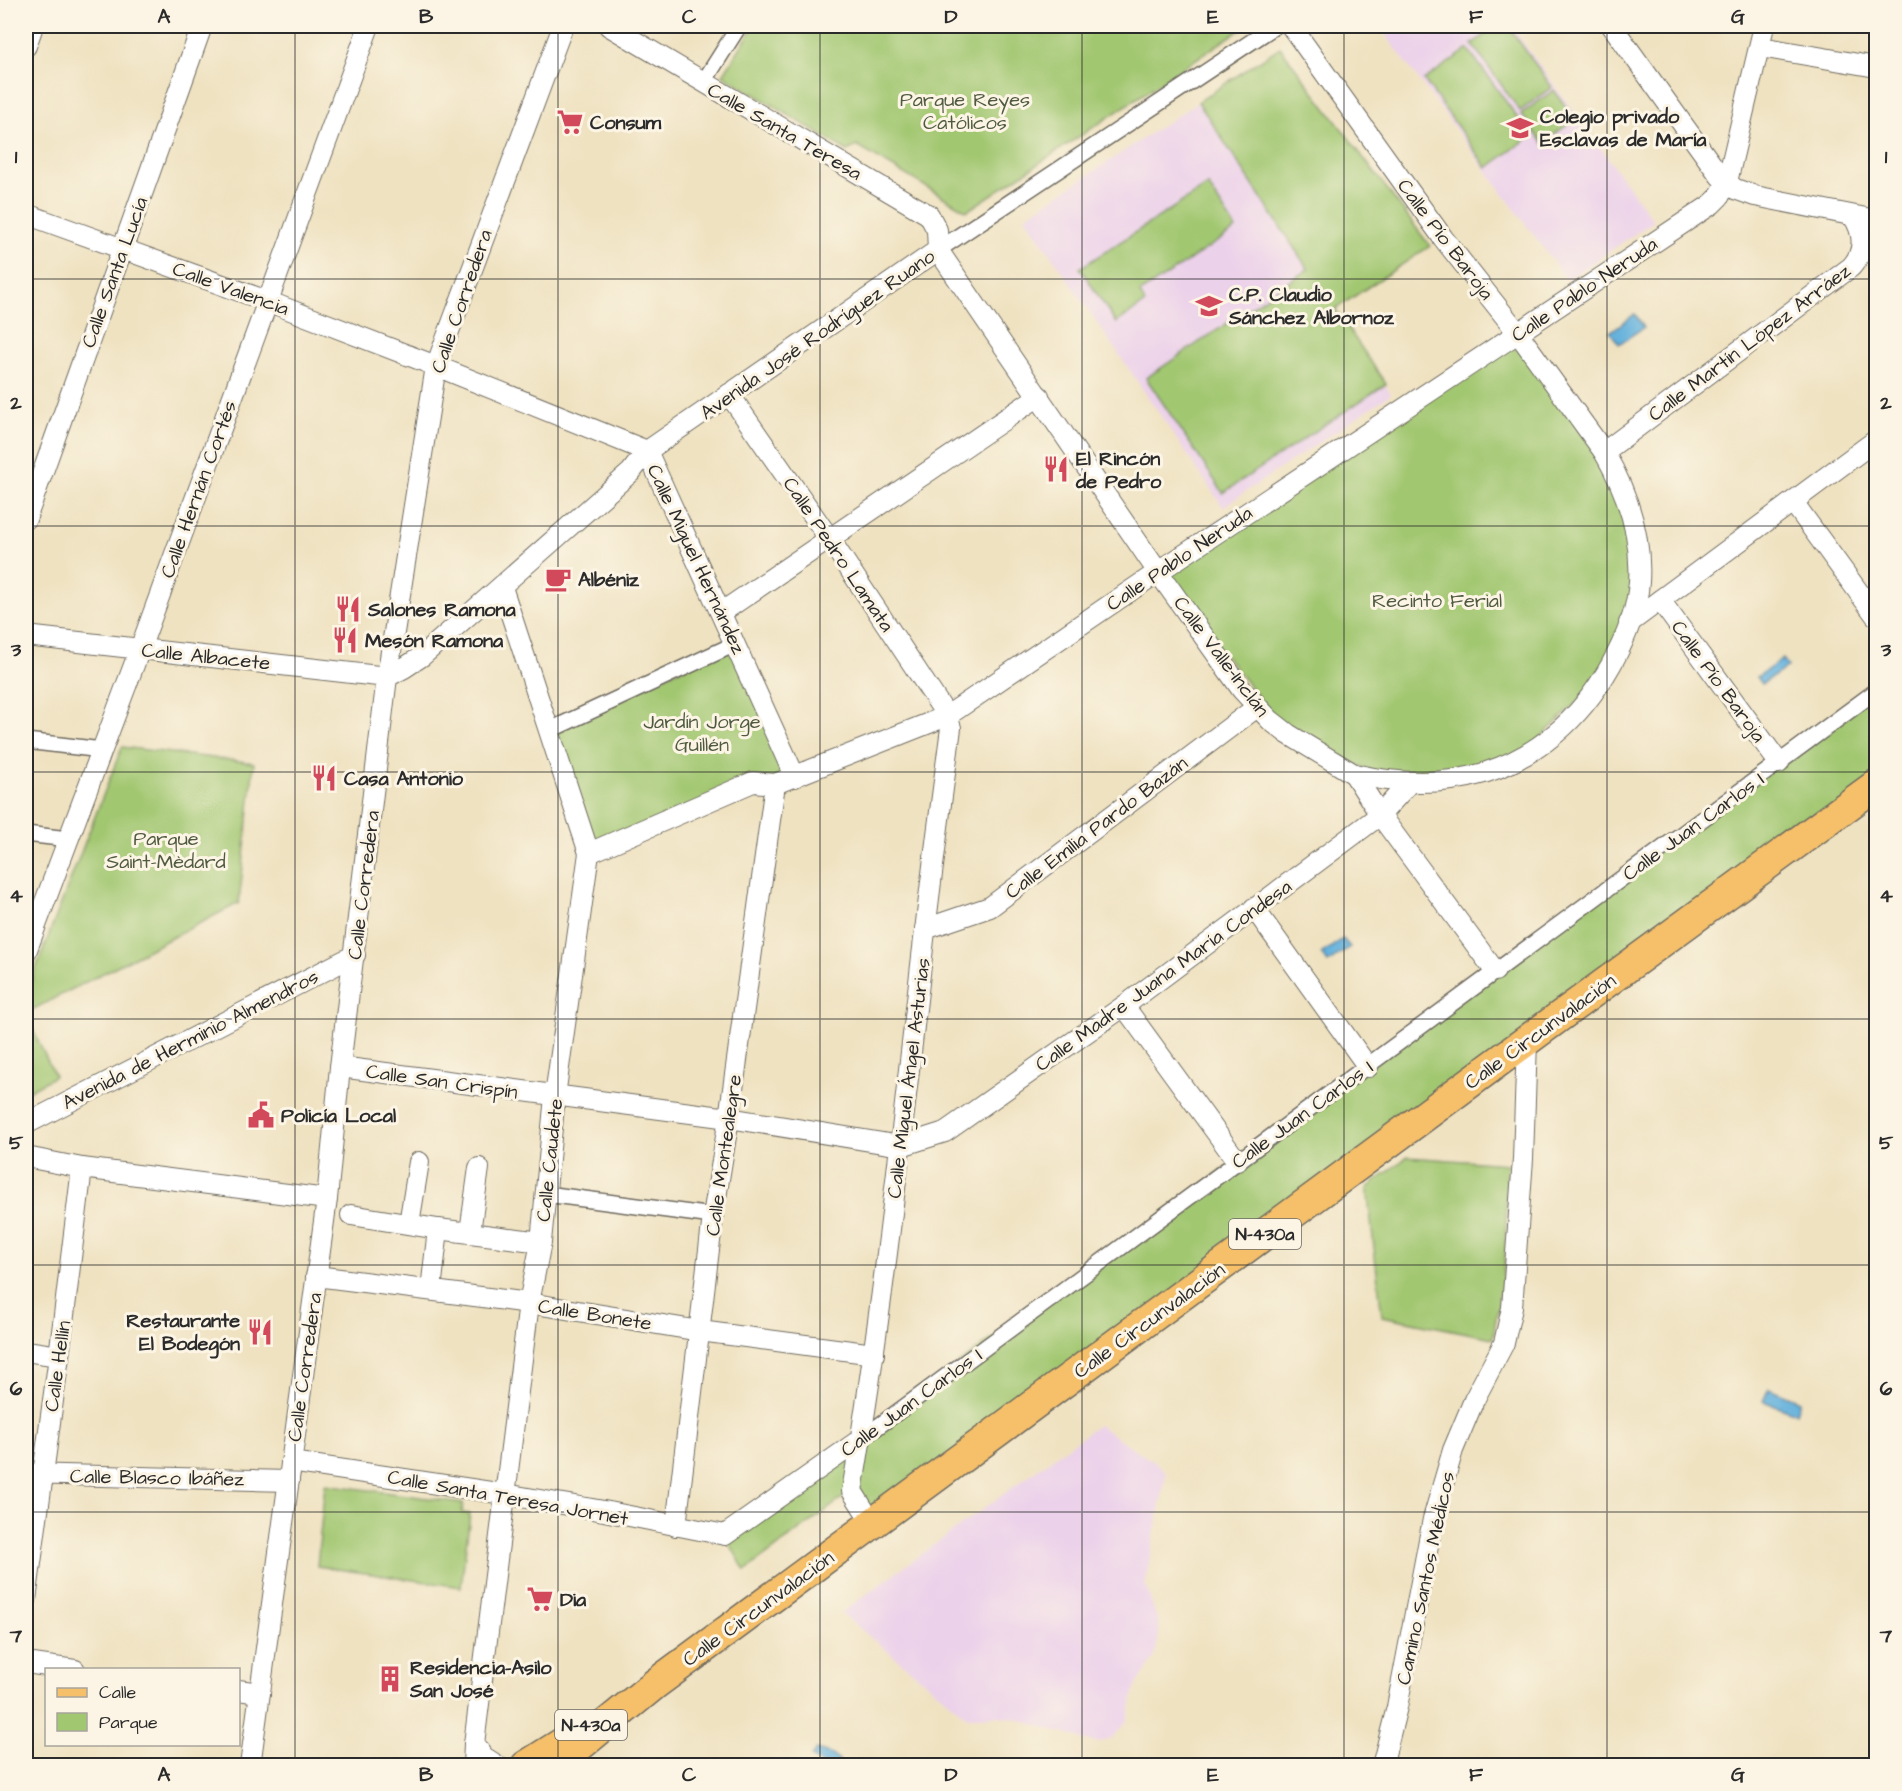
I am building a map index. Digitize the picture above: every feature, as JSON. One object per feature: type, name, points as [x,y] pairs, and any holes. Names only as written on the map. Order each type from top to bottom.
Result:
[{"type":"main road","name":"Calle Circunvalación","points":[[655,1684],[1876,785]]},
{"type":"main road","name":"N-430a","points":[[526,1766],[655,1684]]},
{"type":"main road","name":"N-430a","points":[[555,1766],[655,1684]]},
{"type":"street","points":[[26,46],[33,26]]},
{"type":"street","name":"Calle Santa Lucía","points":[[26,519],[202,26]]},
{"type":"street","name":"Calle Hernán Cortés","points":[[26,952],[369,26]]},
{"type":"street","name":"Calle Corredera","points":[[250,1766],[327,1199],[340,1067],[387,677],[436,366],[563,26]]},
{"type":"street","name":"Calle Santa Teresa","points":[[609,26],[929,215],[937,230],[939,250]]},
{"type":"street","points":[[703,83],[739,26]]},
{"type":"street","name":"Avenida José Rodríguez Ruano","points":[[387,677],[422,656],[502,587],[630,472],[647,451],[939,250],[1275,26]]},
{"type":"street","name":"Calle Pío Baroja","points":[[1291,26],[1443,238],[1518,333],[1604,452],[1623,492],[1631,514],[1636,540],[1638,587],[1629,623],[1613,660],[1589,698],[1555,734],[1537,748],[1485,773],[1429,783],[1377,780],[1354,774]]},
{"type":"street","points":[[1612,26],[1720,176],[1735,189],[1755,196],[1876,220]]},
{"type":"street","points":[[1727,182],[1764,26]]},
{"type":"street","points":[[1760,47],[1876,67]]},
{"type":"street","name":"Calle Pablo Neruda","points":[[589,853],[753,782],[775,784],[947,716],[1158,572],[1712,204],[1719,197],[1727,182]]},
{"type":"street","name":"Calle Valencia","points":[[26,214],[267,301],[436,366]]},
{"type":"street","name":"Calle Martín López Arráez","points":[[1604,452],[1851,267],[1860,252],[1863,239],[1853,216]]},
{"type":"street","name":"Calle Valle-Inclán","points":[[939,250],[1158,572],[1242,690],[1270,720],[1302,744],[1354,774],[1380,815],[1495,971]]},
{"type":"street","name":"Calle Miguel Hernández","points":[[436,366],[647,451],[795,777]]},
{"type":"street","name":"Calle Pedro Lamata","points":[[729,394],[830,538],[947,716]]},
{"type":"street","points":[[722,612],[1039,396]]},
{"type":"street","points":[[1629,623],[1876,440]]},
{"type":"street","points":[[1793,502],[1876,616]]},
{"type":"street","name":"Calle Caudete","points":[[473,1766],[504,1494],[529,1303],[540,1242],[555,1096],[589,853],[502,587]]},
{"type":"street","name":"Calle Pío Baroja","points":[[1660,600],[1779,763]]},
{"type":"street","name":"Calle Albacete","points":[[26,636],[387,677]]},
{"type":"street","points":[[548,731],[735,644]]},
{"type":"street","name":"Calle Juan Carlos I","points":[[725,1535],[861,1439],[1876,691]]},
{"type":"street","name":"Calle Emilia Pardo Bazán","points":[[925,929],[990,907],[1257,707]]},
{"type":"street","name":"Calle Miguel Ángel Asturias","points":[[873,1524],[852,1491],[874,1354],[901,1146],[925,929],[951,728],[947,716]]},
{"type":"street","points":[[26,741],[102,750]]},
{"type":"street","name":"Calle Madre Juana María Condesa","points":[[901,1146],[945,1132],[1124,1006],[1380,815],[1410,782]]},
{"type":"street","name":"Calle Montealegre","points":[[676,1526],[713,1216],[729,1118],[775,784]]},
{"type":"street","points":[[26,834],[68,839]]},
{"type":"street","points":[[1254,908],[1368,1067]]},
{"type":"street","name":"Avenida de Herminio Almendros","points":[[26,1124],[355,955]]},
{"type":"street","points":[[1124,1006],[1237,1161]]},
{"type":"street","name":"Camino Santos Médicos","points":[[1382,1766],[1397,1707],[1433,1519],[1454,1450],[1474,1401],[1504,1344],[1512,1308],[1523,1159],[1527,1041]]},
{"type":"street","name":"Calle San Crispín","points":[[340,1067],[729,1118],[901,1146]]},
{"type":"street","points":[[26,1157],[82,1168],[327,1199]]},
{"type":"street","points":[[409,1224],[419,1162]]},
{"type":"street","name":"Calle Hellín","points":[[26,1600],[34,1474],[59,1356],[82,1168]]},
{"type":"street","points":[[470,1232],[479,1168]]},
{"type":"street","points":[[546,1194],[713,1216]]},
{"type":"street","points":[[351,1215],[540,1242]]},
{"type":"street","points":[[431,1290],[438,1229]]},
{"type":"street","name":"Calle Bonete","points":[[316,1276],[529,1303],[700,1331],[874,1354]]},
{"type":"street","points":[[26,1351],[59,1356]]},
{"type":"street","name":"Calle Blasco Ibáñez","points":[[34,1474],[290,1471]]},
{"type":"street","name":"Calle Santa Teresa Jornet","points":[[290,1471],[504,1494],[725,1535]]},
{"type":"street","points":[[26,1663],[61,1668]]},
{"type":"street","points":[[240,1690],[260,1693]]},
{"type":"street","points":[[474,1744],[484,1757],[498,1766]]},
{"type":"street","name":"Calle Caudete","points":[[465,1766],[474,1744]]},
{"type":"shaded area","name":"Colegio privado Esclavas de María","points":[[1379,26],[1511,26],[1654,221],[1567,280]]},
{"type":"shaded area","name":"C.P. Claudio Sánchez Albornoz","points":[[1198,102],[1391,394],[1223,507],[1025,217]]},
{"type":"shaded area","points":[[1098,1425],[1160,1466],[1166,1474],[1145,1583],[1158,1622],[1159,1634],[1154,1659],[1136,1686],[1127,1721],[1112,1739],[1096,1743],[1013,1718],[968,1717],[841,1613]]},
{"type":"green space","name":"Parque Reyes Católicos","points":[[754,26],[1246,26],[967,211],[857,146],[847,151],[723,75]]},
{"type":"green space","points":[[1498,26],[1508,26],[1552,87],[1520,111],[1472,44]]},
{"type":"green space","points":[[1280,47],[1430,246],[1335,309],[1386,384],[1223,493],[1146,378],[1308,269],[1198,102]]},
{"type":"green space","points":[[1468,49],[1531,136],[1487,168],[1424,80]]},
{"type":"green space","points":[[1554,90],[1575,119],[1543,143],[1521,114]]},
{"type":"green space","points":[[1208,185],[1236,229],[1140,293],[1145,303],[1116,323],[1080,268]]},
{"type":"green space","name":"Recinto Ferial","points":[[1518,333],[1604,452],[1639,579],[1602,679],[1519,758],[1393,781],[1288,734],[1158,572]]},
{"type":"green space","name":"Jardín Jorge Guillén","points":[[735,644],[795,777],[589,853],[548,731]]},
{"type":"green space","points":[[1876,691],[1876,785],[873,1524],[852,1491],[745,1571],[725,1535]]},
{"type":"green space","name":"Parque Saint-Mèdard","points":[[122,747],[254,763],[239,903],[26,1013],[26,994]]},
{"type":"green space","points":[[26,1016],[55,1076],[26,1092]]},
{"type":"green space","points":[[1407,1157],[1507,1164],[1505,1261],[1493,1338],[1382,1316],[1367,1188]]},
{"type":"green space","points":[[325,1484],[463,1503],[462,1513],[470,1514],[461,1587],[317,1566]]},
{"type":"water","points":[[1635,314],[1644,327],[1619,344],[1610,332]]},
{"type":"water","points":[[1783,659],[1788,667],[1762,684],[1757,677]]},
{"type":"water","points":[[1343,939],[1350,947],[1328,963],[1321,954]]},
{"type":"water","points":[[1769,1388],[1800,1401],[1796,1413],[1763,1401]]},
{"type":"water","points":[[816,1750],[830,1754],[840,1761],[838,1765],[823,1765],[811,1757]]},
{"type":"place","name":"Consum","points":[[570,122]]},
{"type":"place","name":"Colegio privado Esclavas de María","points":[[1520,128]]},
{"type":"place","name":"C.P. Claudio Sánchez Albornoz","points":[[1209,306]]},
{"type":"place","name":"El Rincón de Pedro","points":[[1056,469]]},
{"type":"place","name":"Albéniz","points":[[558,579]]},
{"type":"place","name":"Salones Ramona","points":[[348,609]]},
{"type":"place","name":"Mesón Ramona","points":[[345,640]]},
{"type":"place","name":"Casa Antonio","points":[[324,778]]},
{"type":"place","name":"Policía Local","points":[[261,1115]]},
{"type":"place","name":"Restaurante El Bodegón","points":[[260,1332]]},
{"type":"place","name":"Dia","points":[[540,1599]]},
{"type":"place","name":"Residencia-Asilo San José","points":[[390,1679]]}]
